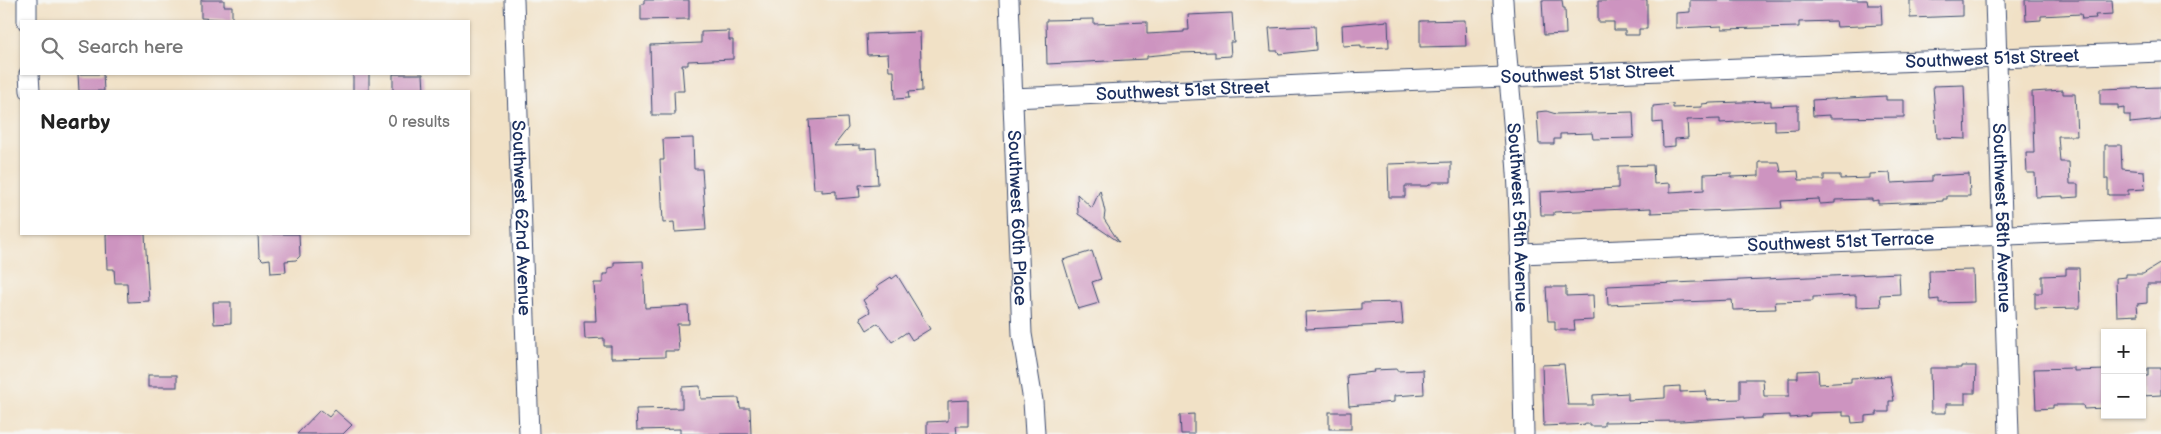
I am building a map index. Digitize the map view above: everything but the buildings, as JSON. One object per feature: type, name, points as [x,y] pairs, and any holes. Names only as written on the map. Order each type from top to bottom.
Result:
[{"type":"street","points":[[26,0],[27,20]]},
{"type":"street","name":"Southwest 62nd Avenue","points":[[514,0],[529,434]]},
{"type":"street","name":"Southwest 60th Place","points":[[1008,0],[1022,334],[1033,401],[1036,434]]},
{"type":"street","name":"Southwest 59th Avenue","points":[[1503,0],[1506,58],[1515,128],[1524,434]]},
{"type":"street","name":"Southwest 58th Avenue","points":[[1995,0],[2009,434]]},
{"type":"street","name":"Southwest 51st Street","points":[[1013,98],[2161,52]]},
{"type":"street","points":[[29,75],[30,90]]},
{"type":"street","name":"Southwest 51st Terrace","points":[[1520,254],[2161,229]]}]
